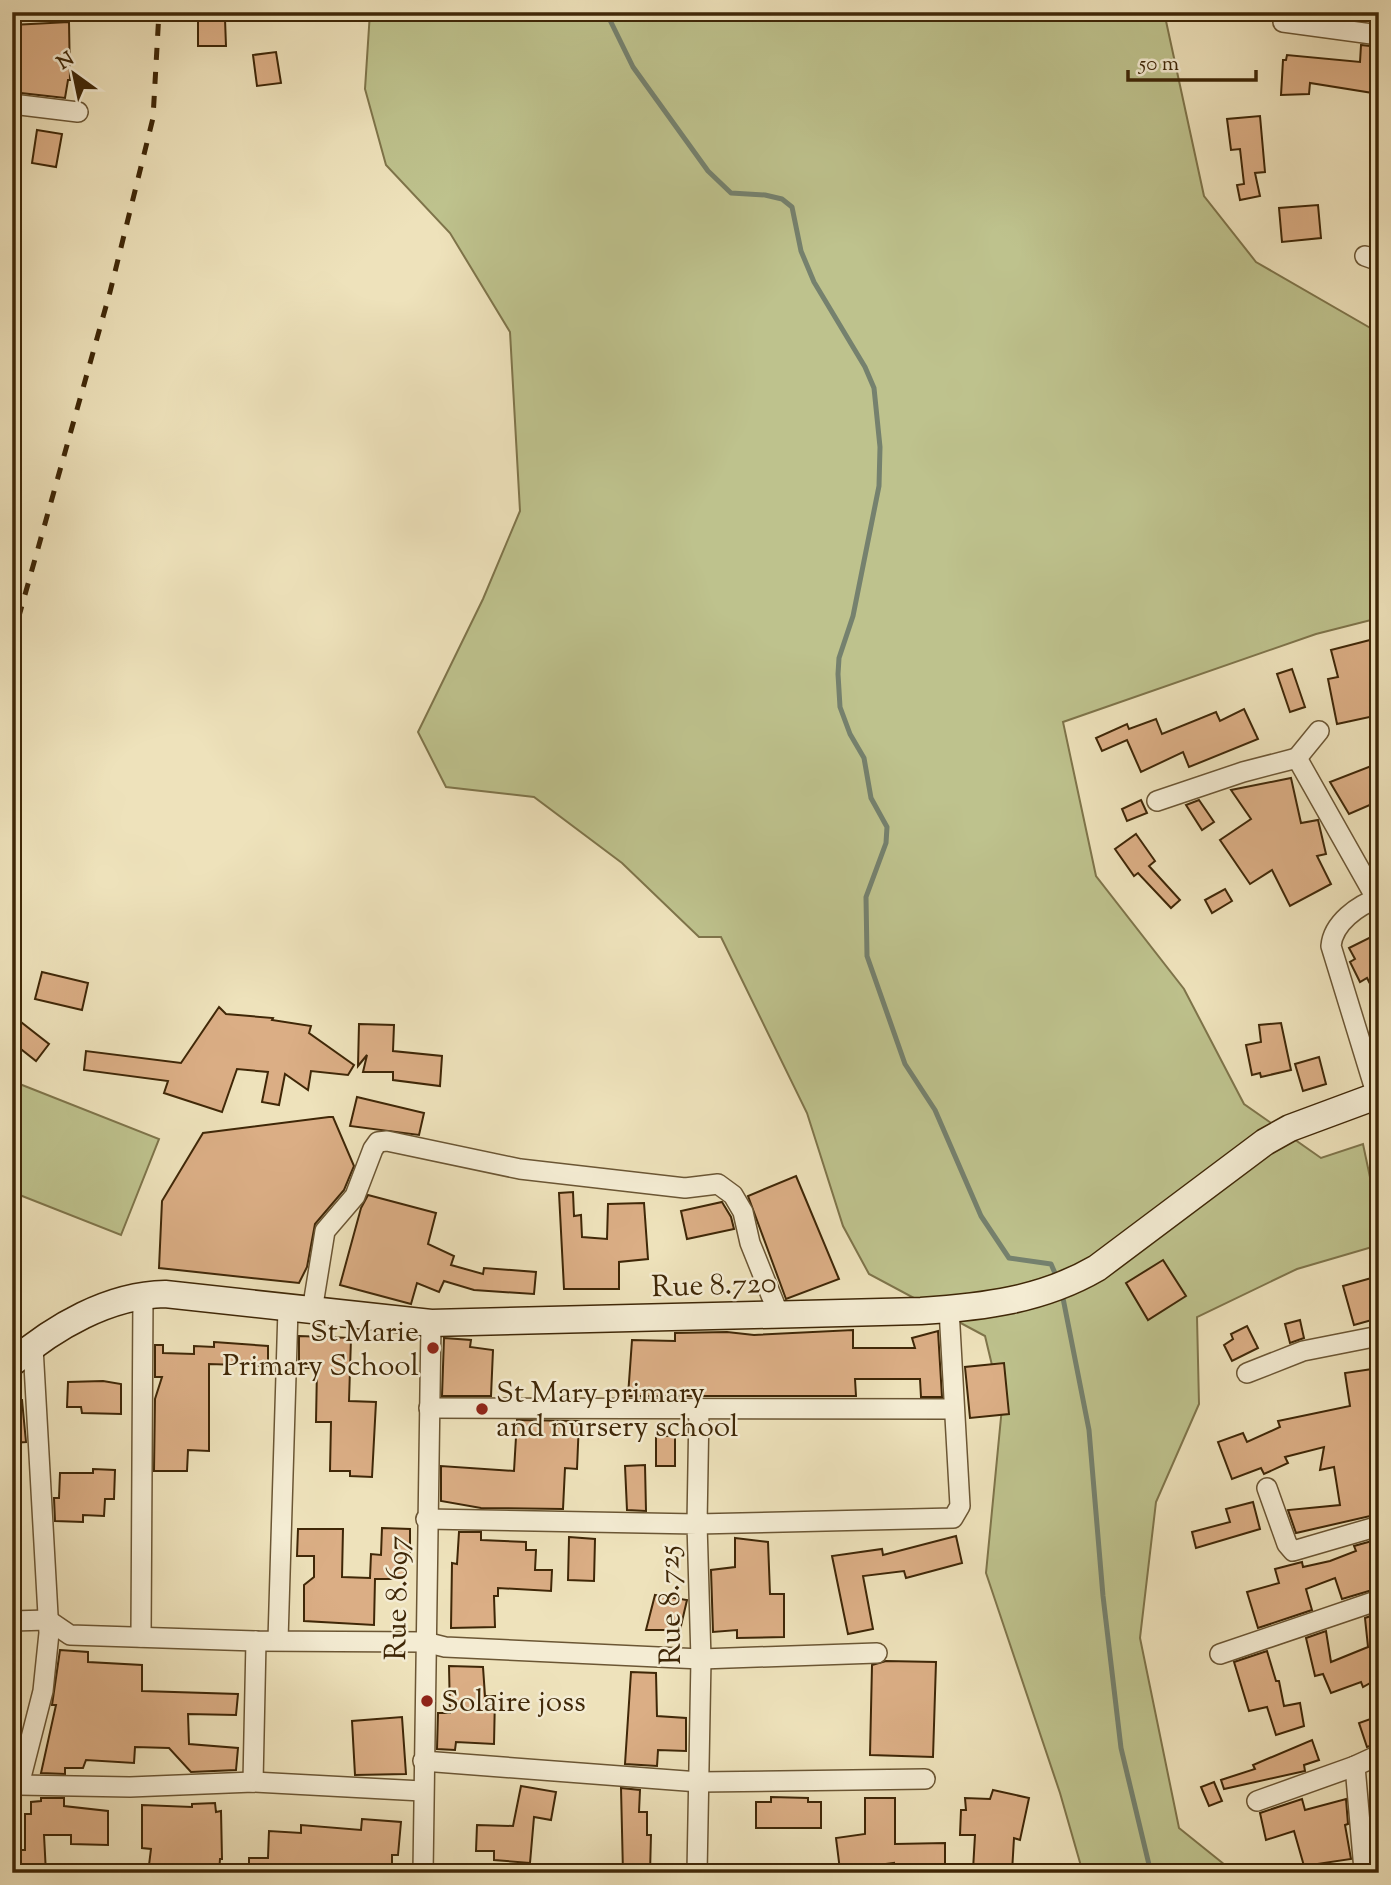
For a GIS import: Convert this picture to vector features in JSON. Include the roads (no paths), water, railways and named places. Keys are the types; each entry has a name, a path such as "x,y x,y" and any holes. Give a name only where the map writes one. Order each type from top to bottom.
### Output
{"main road":[{"name":"Rue 8.720","path":"12,1363 33,1347 92,1312 143,1295 165,1294 431,1323 779,1315 949,1309 1000,1303 1061,1287 1097,1268 1265,1142 1290,1128 1378,1096"}],"street":[{"path":"1283,22 1379,35"},
{"path":"12,104 78,112"},
{"path":"1157,801 1243,772 1297,758 1319,731"},
{"path":"1297,758 1377,898 1339,924 1332,933 1331,946 1378,1096"},
{"path":"278,1640 300,1310 325,1231 355,1196 378,1142 387,1141 520,1169 685,1188 718,1184 733,1195 743,1212 750,1243 779,1315"},
{"path":"141,1637 143,1295"},
{"path":"699,1408 697,1524 953,1518 960,1506 949,1309"},
{"name":"Rue 8.697","path":"423,1873 422,1791 431,1323"},
{"path":"1247,1373 1303,1351 1379,1336"},
{"path":"33,1347 48,1620 43,1692 16,1786 130,1787 253,1782 422,1791"},
{"path":"429,1408 954,1409"},
{"path":"1267,1488 1287,1544 1293,1551 1379,1525"},
{"name":"Rue 8.725","path":"426,1519 697,1524 701,1658 697,1873"},
{"path":"1220,1654 1379,1600"},
{"path":"12,1620 48,1620 70,1635 256,1641 425,1642 445,1647 701,1658 877,1653"},
{"path":"253,1782 256,1641"},
{"path":"1257,1801 1379,1755"},
{"path":"423,1761 699,1782 925,1779"},
{"path":"1355,1766 1364,1870"}],"waterway":[{"path":"606,12 633,67 708,171 731,193 765,195 782,199 792,207 801,251 814,282 865,367 874,388 880,447 879,486 853,616 839,658 838,674 840,707 850,734 864,758 871,798 887,827 886,843 866,897 867,956 905,1064 935,1110 981,1216 1009,1258 1051,1264 1058,1280"},
{"path":"1062,1293 1089,1430 1103,1596 1121,1748 1151,1873"}],"railway":[{"path":"12,641 110,292 153,118 159,12"}],"place":[{"name":"St Marie Primary School","path":"433,1348"},
{"name":"St Mary primary and nursery school","path":"482,1409"},
{"name":"Solaire joss","path":"427,1701"}]}
